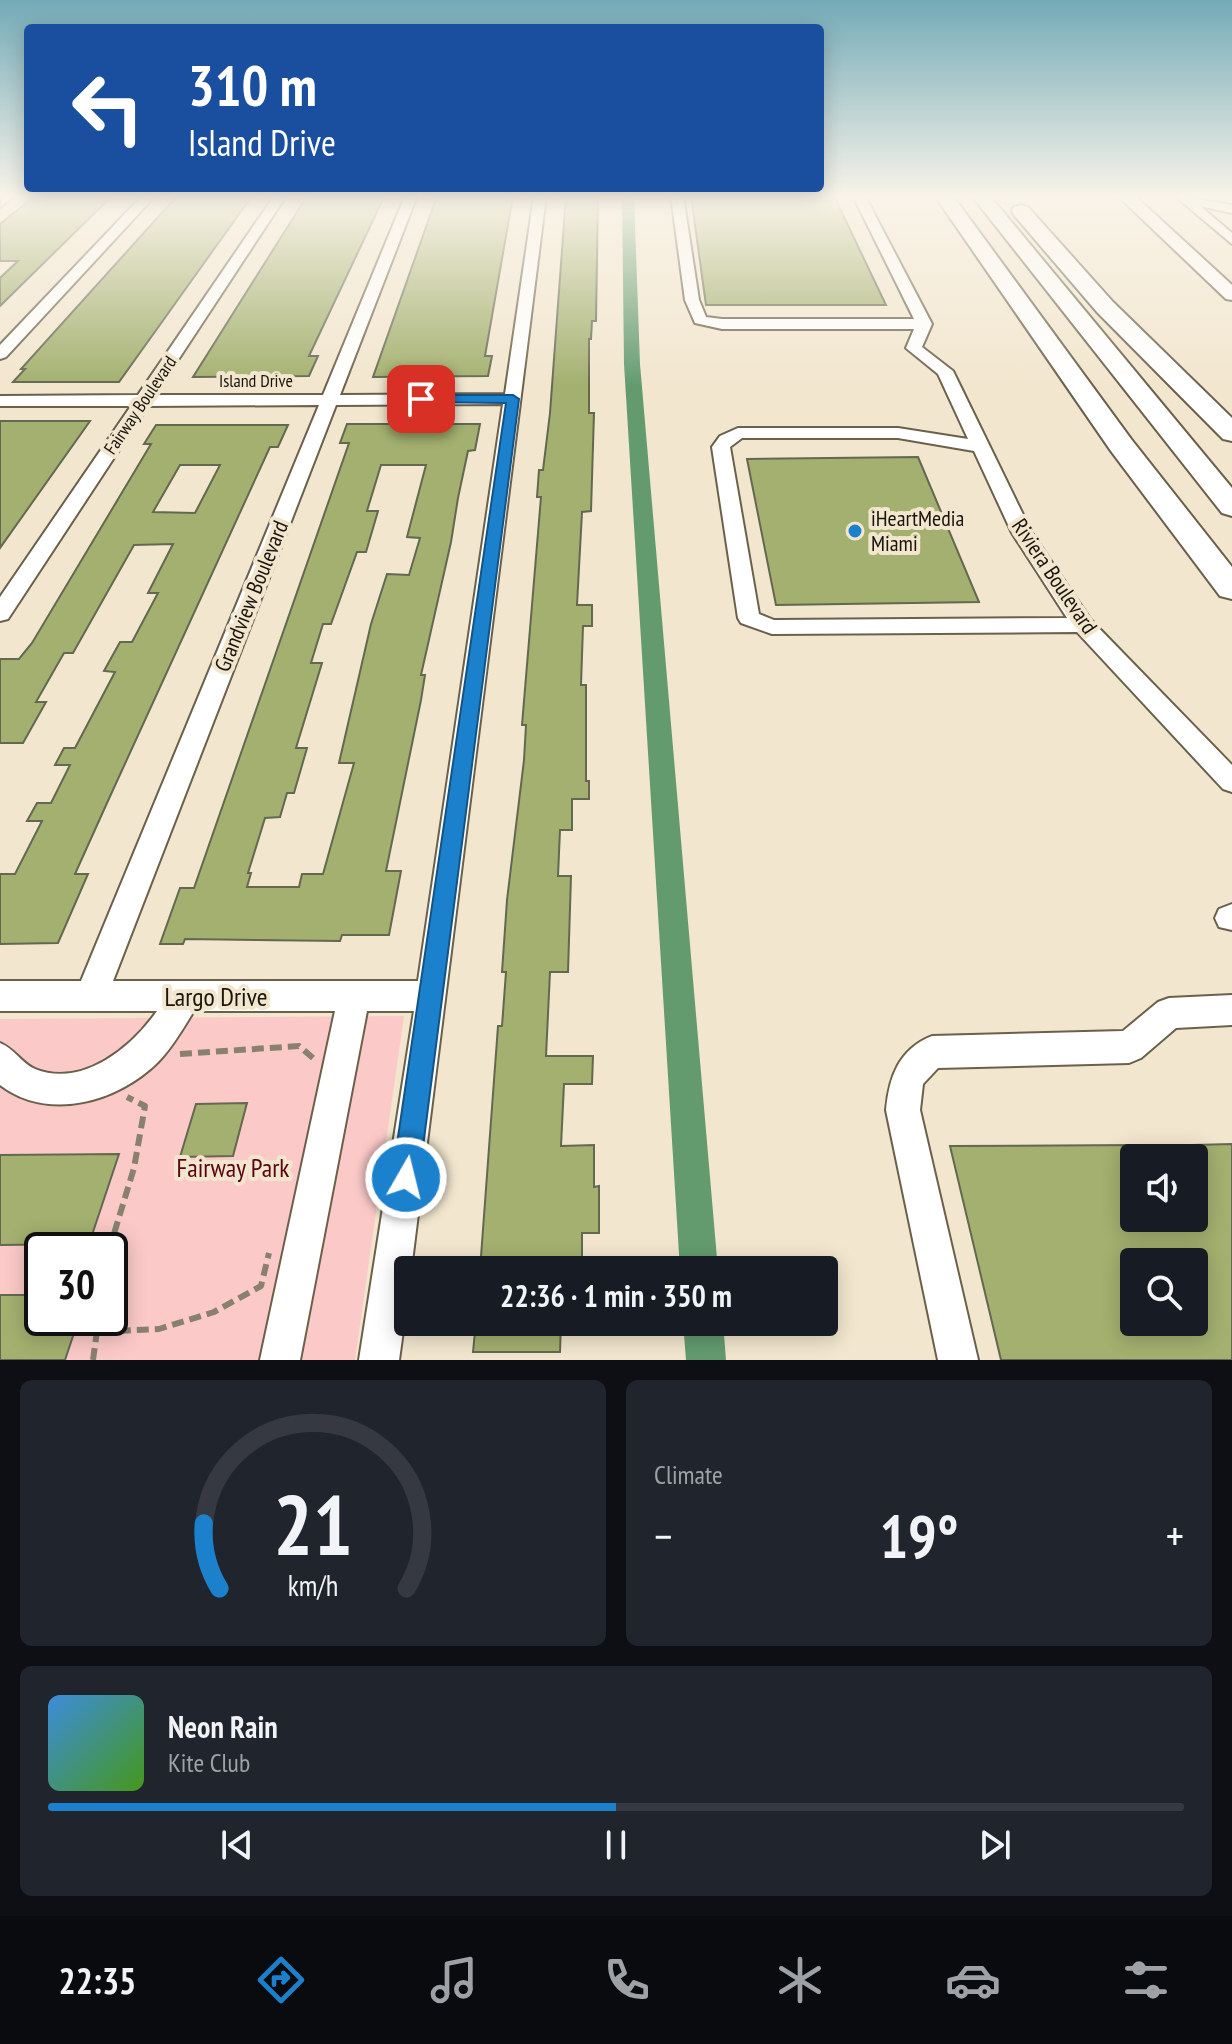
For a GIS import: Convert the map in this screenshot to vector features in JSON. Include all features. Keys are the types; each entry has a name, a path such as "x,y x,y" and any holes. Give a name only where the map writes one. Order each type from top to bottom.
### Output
{"highway":[{"path":"970,259 1121,445 1232,589"},
{"path":"989,259 1121,445"},
{"path":"1030,259 1232,507"},
{"path":"1063,259 1105,307 1232,431"},
{"path":"1082,259 1232,431"}],"main road":[{"path":"1194,259 1232,295"}],"street":[{"path":"0,339 76,259"},
{"path":"0,354 89,259"},
{"name":"Fairway Boulevard","path":"0,614 237,259"},
{"name":"Grandview Boulevard","path":"91,996 386,259"},
{"path":"379,1360 432,996 532,259"},
{"path":"686,259 692,300 700,320 722,324 924,324 891,259"},
{"name":"Riviera Boulevard","path":"924,324 914,348 945,371 1022,533 1083,625 1232,782"},
{"name":"Island Drive","path":"0,401 513,399"},
{"path":"981,447 898,433 738,433 726,440 721,447 749,618 772,627 1083,625"},
{"path":"0,1059 8,1073 49,1091 103,1082 145,1052 186,996"},
{"path":"280,1360 354,996"},
{"name":"Largo Drive","path":"0,997 432,996"},
{"path":"958,1360 903,1110 904,1083 914,1065 932,1052 1129,1047 1169,1013 1232,1010"}],"path":[{"path":"169,1062 181,1054 299,1046 313,1055 312,1068"},
{"path":"114,1232 134,1168 145,1106 119,1092 131,1085"},
{"path":"128,1330 159,1329 214,1312 261,1286 272,1242"},
{"path":"93,1360 96,1336"}],"green space":[{"name":"Fairway Park","path":"404,1016 355,1360 0,1360 0,1019"}],"building":[{"path":"47,259 0,306 0,278 18,261 0,261"},
{"path":"120,259 207,259 119,382 13,382 25,369 21,369"},
{"path":"267,259 355,259 309,356 318,356 309,376 193,377"},
{"path":"415,259 502,259 485,356 492,356 488,376 373,377"},
{"path":"561,259 597,259 596,321 592,321 589,339 589,413 594,413 591,511 582,512 577,605 592,605 592,626 583,626 581,685 586,685 586,781 589,781 589,799 572,799 572,830 560,830 558,876 571,876 568,972 550,972 546,1056 593,1056 592,1084 564,1084 561,1146 594,1145 594,1187 599,1186 599,1233 582,1233 582,1256 481,1256 498,1026 502,1026 506,972 502,972 507,900 524,760 526,725 522,725 541,497 537,497 539,470 543,470"},
{"path":"700,259 864,259 886,305 706,305"},
{"path":"0,421 90,421 0,548"},
{"path":"347,424 480,424 475,450 468,451 458,498 421,675 425,675 421,700 386,871 401,871 389,935 342,935 340,941 185,939 183,944 160,944 180,888 194,888 349,443 340,443","holes":["381,465 426,465 407,537 420,538 409,575 387,574 371,624 339,763 354,763 323,874 302,874 299,887 247,887 251,873 248,873 265,818 280,817 287,793 294,793 307,748 296,748 322,663 311,663 323,624 331,624 357,552 366,552 378,511 367,511"]},
{"path":"156,425 288,425 278,447 270,447 75,874 88,874 58,943 0,944 0,874 15,874 42,821 27,821 37,803 51,803 70,765 55,765 64,748 75,748 115,672 104,671 120,642 132,642 158,593 148,593 173,544 134,545 73,653 64,653 36,702 46,702 23,743 0,743 0,659 19,659 32,643 151,444 144,444","holes":["180,465 220,465 195,513 153,512"]},
{"name":"iHeartMedia Miami","path":"918,457 979,602 776,605 747,459"},
{"path":"247,1103 233,1156 180,1157 196,1104"},
{"path":"1232,1144 1232,1360 1001,1360 950,1146 1120,1145 1120,1232 1208,1232 1208,1145"},
{"path":"119,1154 93,1232 24,1232 24,1245 0,1245 0,1155"},
{"path":"0,1295 24,1295 24,1336 73,1336 65,1360 0,1360"},
{"path":"475,1336 561,1336 560,1352 473,1352"}],"waterway":[{"path":"630,259 632,364 698,1256"},
{"path":"704,1336 706,1360"}],"place":[{"name":"iHeartMedia Miami","path":"855,531"}],"route":[{"path":"406,1178 513,399 421,399"}]}
